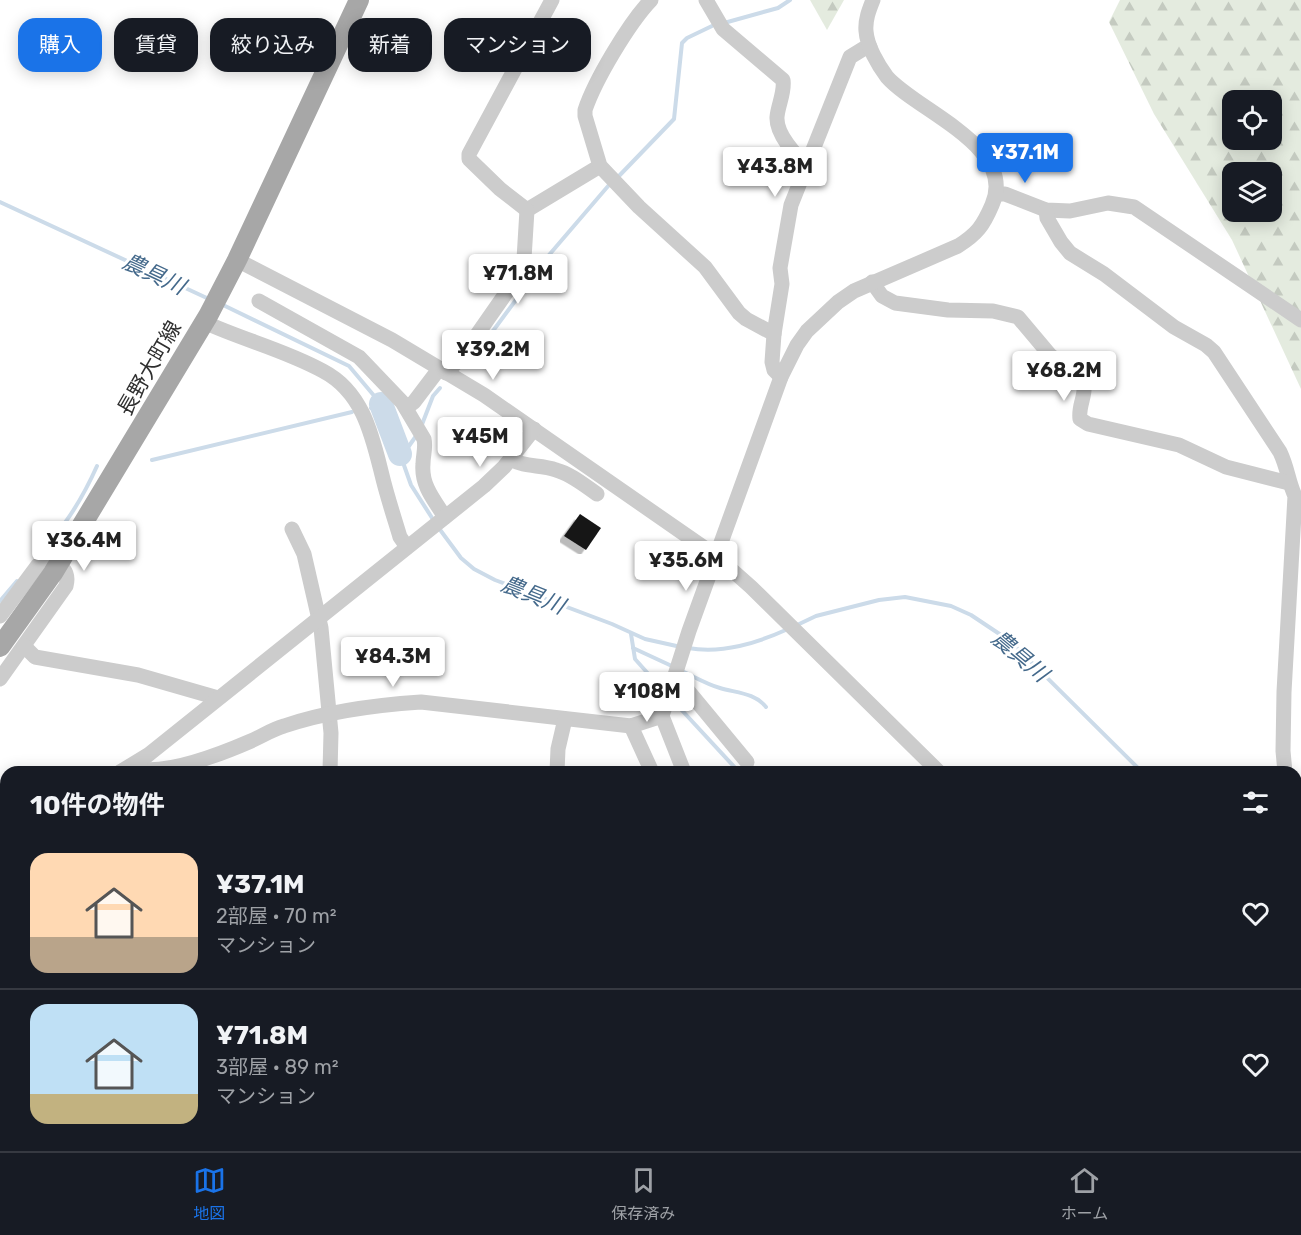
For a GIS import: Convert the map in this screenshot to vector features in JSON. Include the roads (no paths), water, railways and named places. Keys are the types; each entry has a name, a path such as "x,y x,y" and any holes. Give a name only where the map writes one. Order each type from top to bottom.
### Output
{"main road":[{"name":"長野大町線","path":"0,647 59,564 206,319 237,260 359,0"}],"street":[{"path":"527,210 513,201 472,163 469,154 552,0"},
{"path":"651,0 638,14 627,32 606,67 585,110 600,166 639,207 705,267 739,313 774,334"},
{"path":"706,0 723,29 783,80 784,87 777,117 779,129 807,165"},
{"path":"682,766 662,716 716,556 781,378 797,345 807,331 838,302 872,282 958,246 973,236 985,223 997,194 995,175 988,159 964,135 887,77 870,47 866,33 866,20 873,0"},
{"path":"781,378 774,370 772,362 774,334 781,296 780,268 791,205 850,57 870,47"},
{"path":"527,210 600,166"},
{"path":"997,194 1005,194 1046,210 1070,211 1108,202 1134,207 1301,320"},
{"path":"410,415 414,402 443,371 460,359 513,283 524,259 527,210"},
{"path":"1046,210 1047,218 1070,254 1104,274 1167,322 1214,352 1280,452 1288,468 1289,483 1295,496 1284,692 1284,766"},
{"path":"237,260 392,340 443,371 534,429 716,556 782,616 933,766"},
{"path":"872,282 882,296 895,303 948,310 993,311 1018,317 1050,355 1084,383 1085,389 1079,413 1080,419 1088,424 1168,442 1226,467 1289,483"},
{"path":"260,301 359,357 382,379 410,415 424,439 426,445 422,465 426,488 443,519"},
{"path":"206,319 324,371 345,387 364,414 372,431 400,537 410,544"},
{"path":"130,766 489,482 534,429"},
{"path":"510,459 520,465 542,466 565,473 597,494"},
{"path":"292,529 304,554 321,628 332,751 331,766"},
{"path":"0,616 38,565 49,559 59,564 66,572 68,579 66,586 0,679"},
{"path":"24,646 36,657 138,675 218,698"},
{"path":"675,675 747,762"},
{"path":"174,766 226,751 284,726 372,706 421,702 631,726 662,716"},
{"path":"557,766 558,749 565,719"},
{"path":"631,726 649,766"}],"waterway":[{"path":"724,23 778,8 790,0"},
{"path":"618,177 674,119 682,43 687,38 712,26"},
{"path":"465,365 473,358 549,255 609,185"},
{"name":"農具川","path":"0,202 209,299"},
{"name":"農具川","path":"221,304 349,366 381,404 371,408"},
{"path":"421,427 433,396 440,388"},
{"name":"農具川","path":"381,404 400,454"},
{"path":"152,460 352,412"},
{"name":"農具川","path":"416,436 400,454 411,485 434,521"},
{"path":"36,559 70,515 97,466"},
{"name":"農具川","path":"438,527 461,558 474,569 495,580 612,624 645,639 681,647"},
{"path":"0,601 17,581"},
{"name":"農具川","path":"795,626 816,616 879,600 905,597 951,606 971,615 1010,641 1136,766"},
{"name":"農具川","path":"688,648 714,650 740,646 788,629"},
{"path":"631,634 635,659 660,687"},
{"path":"633,648 674,667"},
{"path":"680,670 715,686 751,696 766,707"},
{"path":"677,705 733,766"}]}
